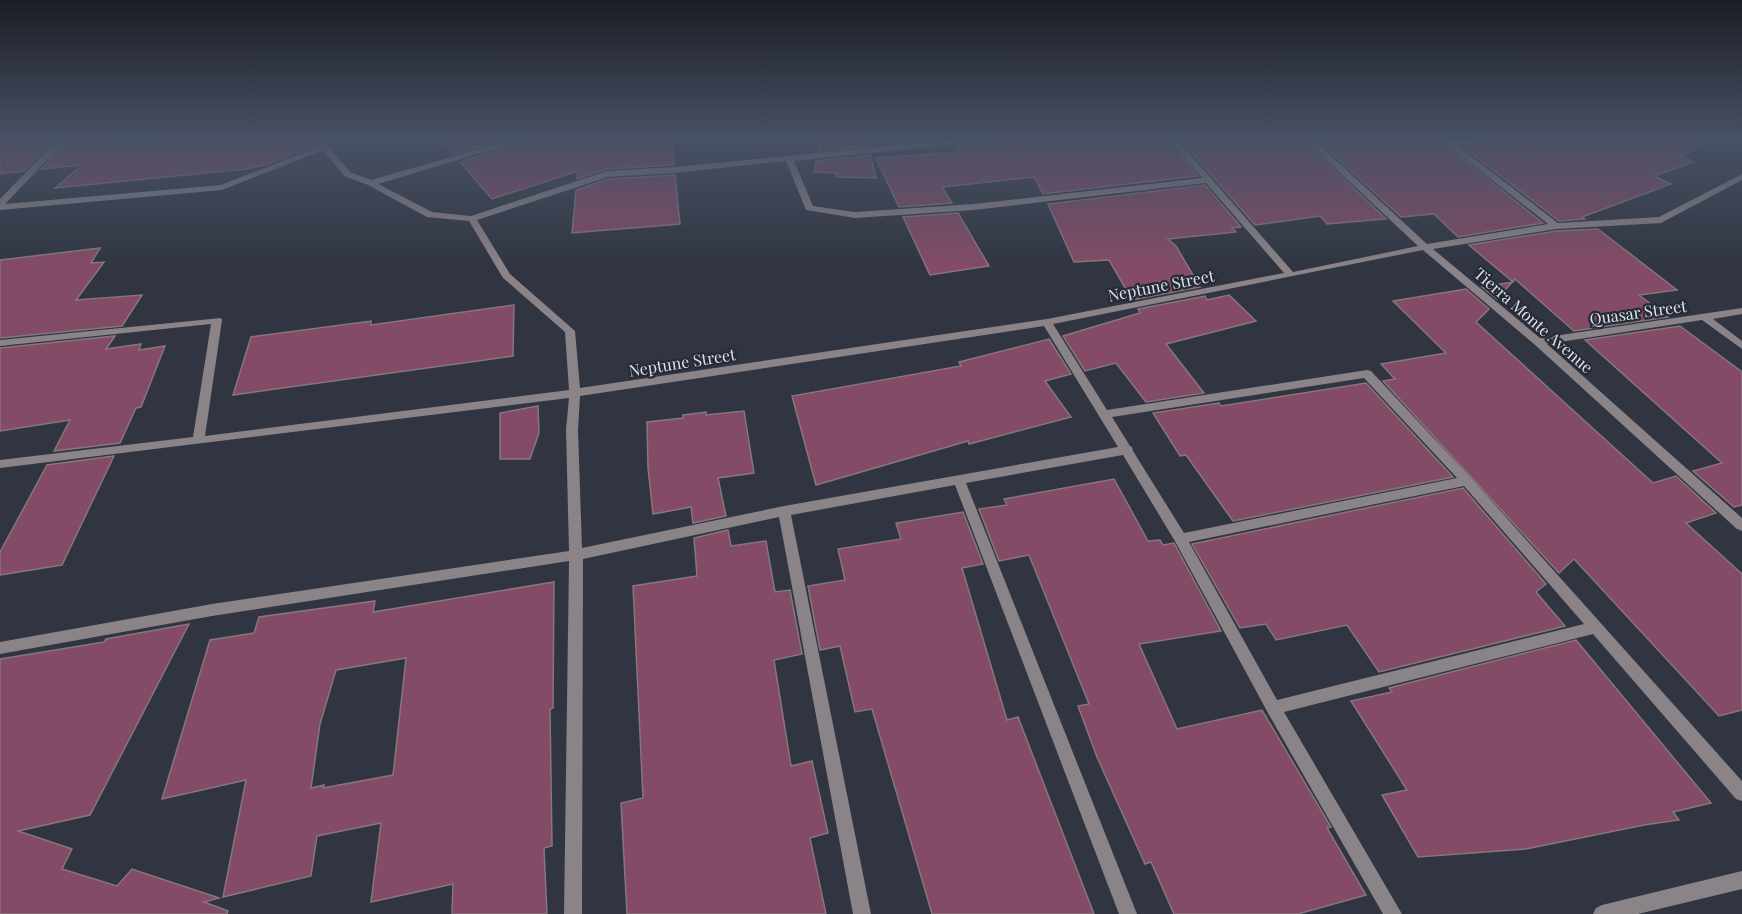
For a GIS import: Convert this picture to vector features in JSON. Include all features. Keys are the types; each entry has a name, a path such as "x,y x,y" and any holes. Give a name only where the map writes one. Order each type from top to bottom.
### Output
{"street":[{"path":"0,206 24,181"},
{"path":"0,206 222,187 236,181"},
{"path":"365,181 430,215 472,219 587,181"},
{"path":"371,183 379,181"},
{"path":"798,181 809,207 855,215 974,207 1202,181"},
{"path":"1209,181 1291,275"},
{"name":"Tierra Monte Avenue","path":"1353,181 1425,247 1538,342 1742,525"},
{"path":"1498,181 1556,226"},
{"name":"Neptune Street","path":"0,464 575,393 1047,322 1425,247 1556,226 1661,220 1735,181"},
{"path":"472,219 506,276 570,331 575,393 572,430 576,555 573,914"},
{"name":"Quasar Street","path":"1538,342 1742,310"},
{"path":"1704,317 1742,346"},
{"path":"0,343 217,320 198,441"},
{"path":"1047,322 1106,414 1181,539 1273,708 1393,914"},
{"path":"1106,414 1367,374 1467,481 1742,793"},
{"path":"0,648 212,610 576,555 784,511 1128,450"},
{"path":"959,481 1128,914"},
{"path":"1181,539 1467,481"},
{"path":"784,511 862,914"},
{"path":"1273,708 1595,627"},
{"path":"1602,914 1742,880"}],"building":[{"path":"64,181 129,181 55,188"},
{"path":"476,181 548,181 492,199"},
{"path":"603,181 676,181 680,224 572,233 576,190"},
{"path":"887,181 1000,181 942,187 952,203 899,207"},
{"path":"1036,181 1158,181 1043,194"},
{"path":"1216,181 1346,181 1386,219 1327,224 1320,216 1255,225"},
{"path":"1361,181 1490,181 1543,223 1458,237 1434,214 1401,217"},
{"path":"1507,181 1664,181 1671,184 1582,217 1585,219 1559,221"},
{"path":"1205,185 1241,227 1232,228 1236,232 1168,239 1176,246 1200,287 1132,300 1109,260 1074,262 1048,204"},
{"path":"958,213 989,266 930,275 903,217"},
{"path":"1598,229 1677,290 1639,295 1668,317 1574,331 1515,279 1513,282 1469,245 1556,231"},
{"path":"100,248 91,263 104,262 76,300 142,295 122,326 0,338 0,260"},
{"path":"1512,282 1497,299 1482,287"},
{"path":"1466,289 1489,309 1476,322 1653,483 1676,476 1716,513 1686,523 1742,574 1742,710 1719,716 1574,559 1559,573 1383,381 1395,379 1381,364 1446,353 1393,301"},
{"path":"1229,295 1256,321 1166,344 1204,393 1146,402 1116,363 1085,371 1063,336 1140,313 1138,309 1205,296 1207,300"},
{"path":"514,305 513,356 233,395 251,337 371,321 371,325"},
{"path":"1680,326 1742,372 1742,505 1734,507 1693,471 1722,463 1585,340"},
{"path":"115,336 106,349 141,344 139,350 165,346 141,407 136,408 120,443 54,451 70,420 0,431 0,348"},
{"path":"1049,339 1071,374 1045,381 1071,417 969,444 968,441 816,485 792,396 961,366 959,362"},
{"path":"1366,383 1453,477 1233,521 1186,455 1180,456 1153,413 1219,403 1221,406"},
{"path":"538,406 539,433 530,459 500,459 500,413"},
{"path":"744,411 754,473 718,478 726,516 693,523 691,507 653,514 648,468 647,422 683,418 683,415 706,412 706,415"},
{"path":"114,456 62,565 0,575 0,552 47,465"},
{"path":"1114,479 1148,541 1160,540 1163,545 1174,543 1221,631 1139,644 1177,729 1262,710 1331,827 1327,828 1366,895 1298,914 1174,914 1151,862 1145,864 1097,757 1078,706 1089,704 1029,555 999,561 979,509 1007,505 1004,499"},
{"path":"1463,488 1546,584 1536,592 1565,626 1379,672 1347,625 1276,640 1266,624 1240,628 1192,544"},
{"path":"963,512 983,564 962,568 1007,720 1018,717 1094,914 932,914 872,709 855,712 840,646 820,650 808,586 845,580 838,549 901,539 896,523"},
{"path":"728,530 731,546 766,541 775,592 790,590 802,654 774,660 791,766 812,761 828,833 810,838 826,914 627,914 621,803 643,798 633,586 697,576 694,538"},
{"path":"554,582 553,708 550,709 552,846 544,848 547,914 452,914 453,884 371,902 381,823 317,836 311,876 223,897 246,780 162,799 210,640 254,633 259,617 375,601 373,612","holes":["406,658 393,775 323,788 324,785 311,788 320,724 336,670"]},
{"path":"189,624 90,815 18,831 72,849 62,869 117,886 132,869 219,898 204,902 228,911 227,914 0,914 0,659 104,642 106,639"},
{"path":"1576,640 1711,803 1673,812 1679,820 1526,849 1418,857 1382,795 1407,790 1351,701 1392,692 1389,688"}]}
